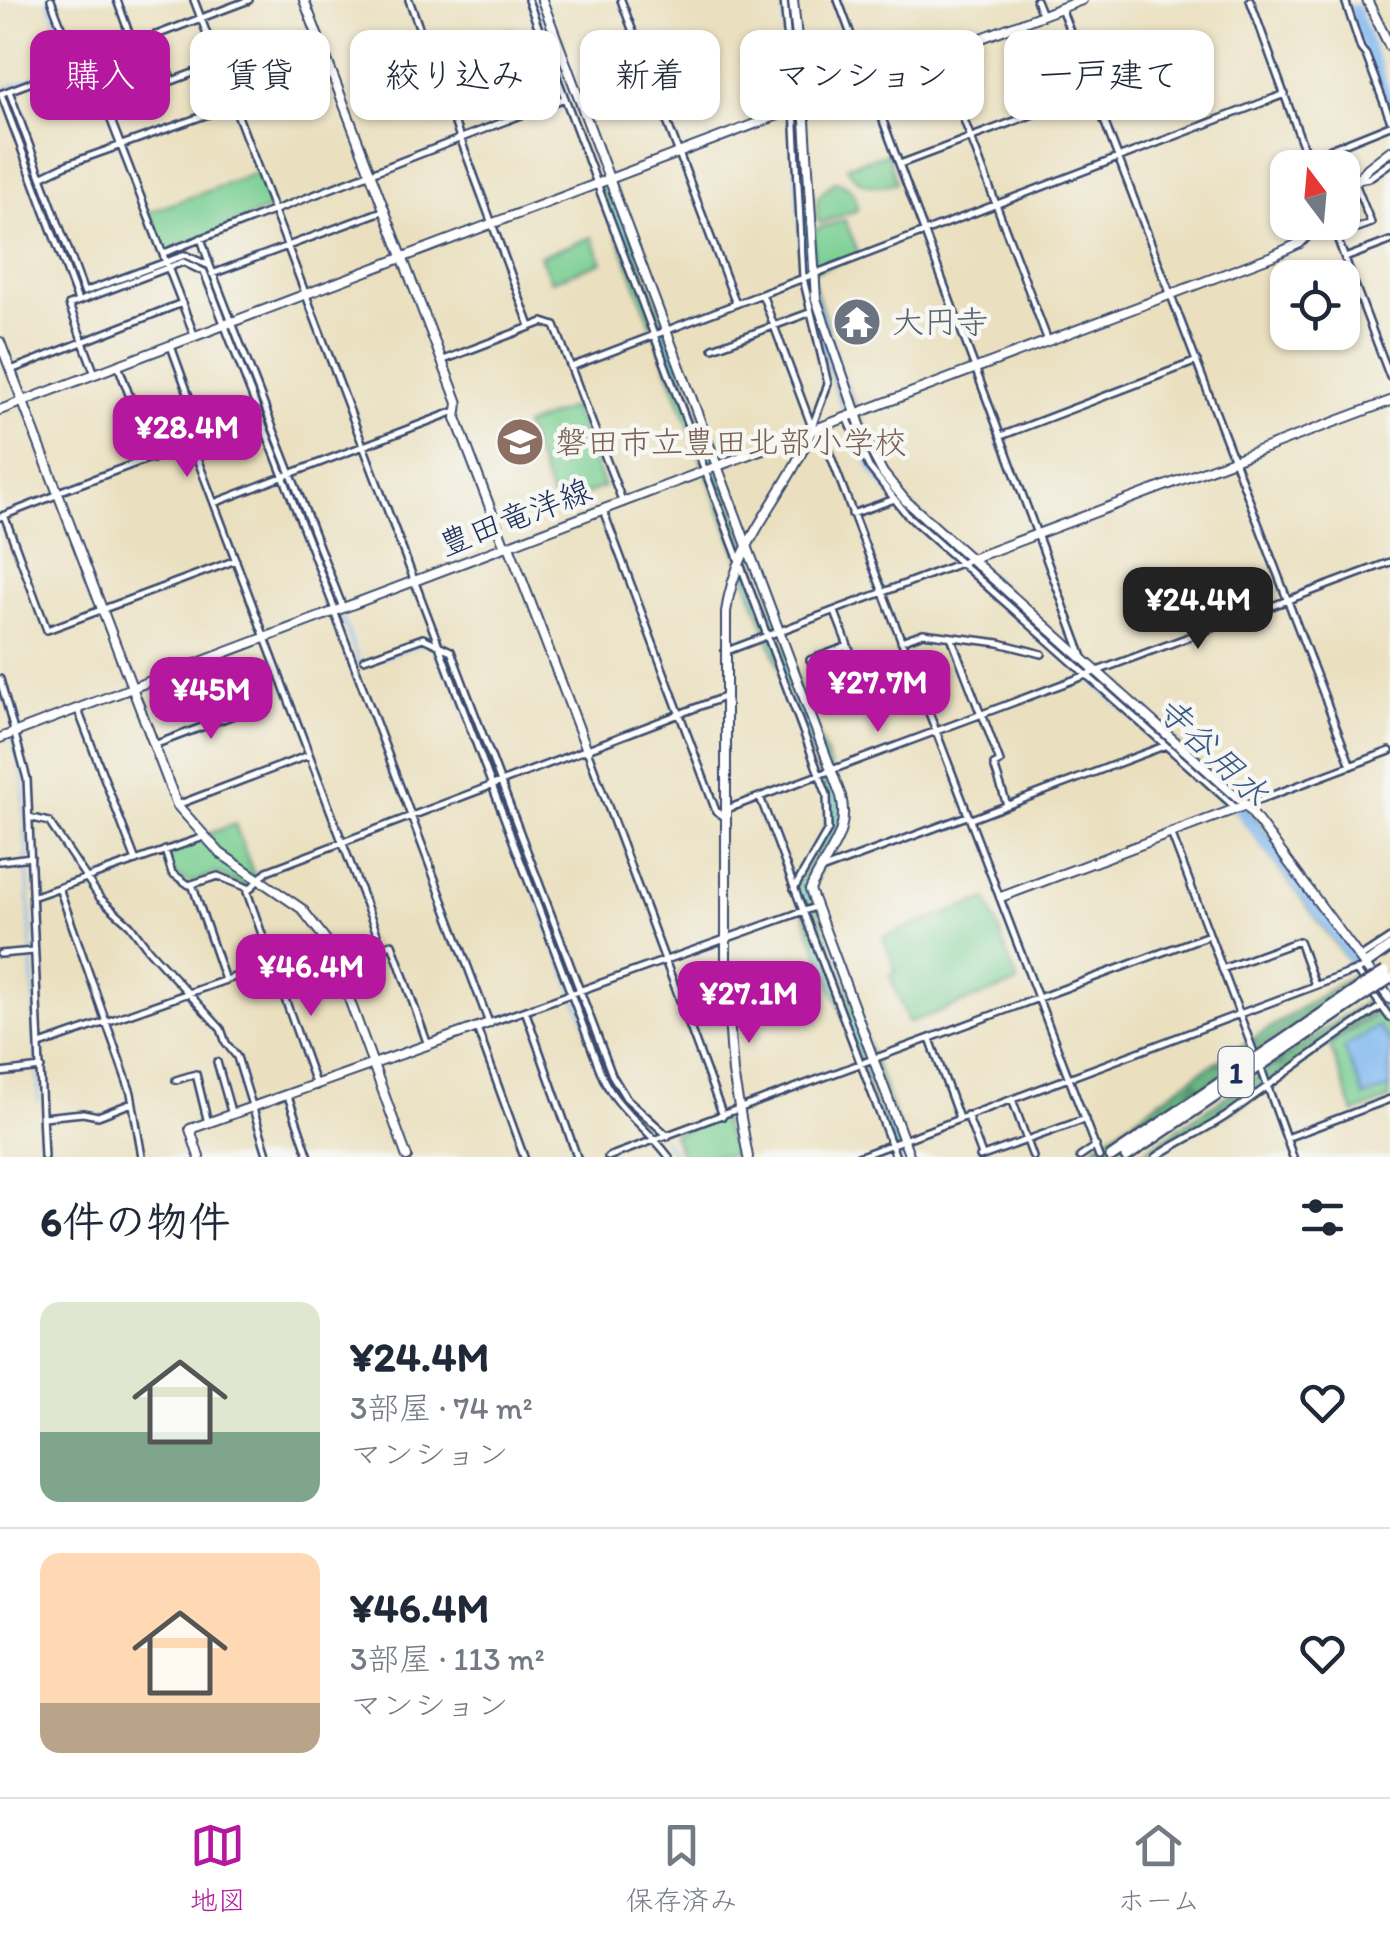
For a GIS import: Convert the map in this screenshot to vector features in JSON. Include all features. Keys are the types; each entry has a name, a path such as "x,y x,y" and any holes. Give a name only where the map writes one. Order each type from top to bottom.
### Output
{"highway":[{"path":"1362,966 1390,947"},
{"name":"1","path":"1110,1157 1388,974"},
{"name":"1","path":"1126,1157 1364,990"}],"street":[{"path":"51,0 63,30"},
{"path":"117,0 128,30"},
{"path":"194,0 206,30"},
{"path":"169,30 249,0"},
{"path":"304,0 441,361 458,410 456,418 587,750 723,1116"},
{"path":"409,0 530,326"},
{"path":"528,0 656,335 747,542 832,771 844,822 837,846 810,890 910,1157"},
{"path":"542,0 668,330 737,563 819,776 830,817 828,830 794,889"},
{"path":"622,0 736,304"},
{"path":"784,0 788,30"},
{"path":"793,0 795,30"},
{"path":"838,0 849,30"},
{"path":"1036,0 1042,15"},
{"path":"984,37 1082,0"},
{"path":"1250,0 1305,150"},
{"path":"1326,150 1390,122 1346,0"},
{"path":"1367,0 1390,47"},
{"path":"1062,8 1070,30"},
{"path":"170,76 172,81 190,74"},
{"path":"30,83 0,94 84,292 183,262 204,272 230,323"},
{"path":"9,91 78,300"},
{"path":"570,367 1285,94"},
{"path":"164,252 565,98"},
{"path":"111,120 195,337"},
{"path":"37,179 68,164 192,120"},
{"path":"240,120 608,1088 669,1157"},
{"path":"0,410 762,120"},
{"path":"748,1157 730,1039 726,938 728,602 737,563 814,429 828,384 810,313 800,120"},
{"path":"883,120 1091,673"},
{"path":"965,120 1048,342"},
{"path":"900,164 1021,120"},
{"path":"1103,120 1350,766"},
{"path":"1360,178 1390,150"},
{"path":"1360,181 1390,163"},
{"path":"1360,193 1371,223 1360,227"},
{"path":"95,374 69,305 185,254 211,270 286,248 384,210"},
{"path":"202,238 489,1023"},
{"name":"豊田竜洋線","path":"0,738 1048,342 1272,256 1303,240"},
{"path":"1337,240 1390,377"},
{"path":"1344,258 1390,240"},
{"path":"808,277 869,467 892,499 1086,662"},
{"path":"762,294 852,514 1099,1157"},
{"path":"11,370 182,303"},
{"path":"713,348 810,313"},
{"path":"441,361 543,322 555,326 623,503"},
{"path":"0,342 177,805 220,853 302,909 329,944 407,1157"},
{"path":"171,346 204,438 2,516 47,630 236,560"},
{"path":"1001,436 1197,361"},
{"path":"118,366 153,459"},
{"path":"726,651 1390,400"},
{"path":"214,503 458,410"},
{"path":"851,416 896,492 966,561 1240,807 1390,998"},
{"path":"192,445 382,947"},
{"path":"852,514 892,499"},
{"path":"603,510 716,811 727,814 760,797 1390,562"},
{"path":"826,690 860,677 834,612"},
{"path":"900,640 923,632 1042,654"},
{"path":"951,637 1000,762 994,764 1007,805"},
{"path":"364,659 423,638 452,651 618,1087 668,1136"},
{"path":"810,660 848,646"},
{"path":"859,674 907,657"},
{"path":"0,678 27,779 44,1157"},
{"path":"316,1086 248,892 267,871 727,696"},
{"path":"154,745 255,707"},
{"path":"78,709 136,861"},
{"path":"807,868 820,873 1170,744"},
{"path":"1000,897 1390,751"},
{"path":"177,805 309,756"},
{"path":"760,797 896,1157"},
{"path":"30,818 49,822 100,898 130,925 221,1029 226,1044 237,1056 268,1157"},
{"path":"1171,833 1253,1050"},
{"path":"32,897 204,837"},
{"path":"164,850 172,873 192,884 225,980"},
{"path":"0,861 30,857"},
{"path":"192,884 218,876 250,889"},
{"path":"59,888 133,1103 142,1157"},
{"path":"199,1157 190,1129 815,907"},
{"path":"608,1157 1209,934"},
{"path":"858,1157 1362,966 1390,938"},
{"path":"1222,969 1298,941 1315,985"},
{"path":"40,1045 329,944"},
{"path":"336,962 392,944 428,1045"},
{"path":"0,954 34,952"},
{"path":"1362,966 1390,1018"},
{"path":"1156,1157 1185,1136 1230,1113 1382,1006"},
{"path":"525,1010 577,1157"},
{"path":"477,1028 524,1157"},
{"path":"930,1039 960,1118"},
{"path":"217,1062 232,1115"},
{"path":"0,1073 41,1068"},
{"path":"1262,1072 1293,1157"},
{"path":"176,1080 196,1074 208,1123"},
{"path":"288,1096 310,1157"},
{"path":"1012,1099 1033,1157"},
{"path":"1286,1138 1390,1100"},
{"path":"43,1117 83,1113 98,1116 133,1103"},
{"path":"968,1116 981,1156 1085,1119"},
{"path":"1080,1157 1096,1146"}],"green space":[{"path":"784,0 793,0 795,30 786,30"},
{"path":"794,120 801,120 812,276 840,371 883,473 909,504 1246,805 1361,957 1351,965 1230,803 899,506 867,457 841,403 821,346 807,288"},
{"path":"888,153 896,183 867,185 856,179 847,166"},
{"path":"259,172 272,208 164,253 147,213"},
{"path":"610,178 839,790 844,822 810,890 910,1157 897,1157 794,889 824,833 827,795 598,183"},
{"path":"835,181 852,191 857,210 820,223 816,218 817,198"},
{"path":"845,220 859,255 814,272 813,230"},
{"path":"592,237 602,262 551,281 540,256"},
{"path":"573,407 604,487 555,506 524,426"},
{"path":"235,824 254,876 260,879 250,889 215,873 192,884 172,873 165,850"},
{"path":"987,899 1018,983 908,1023 890,975 896,972 883,937"},
{"path":"1358,972 1363,979 1100,1157 1080,1157 1200,1072"},
{"path":"1374,996 1382,1006 1230,1113 1150,1157 1136,1157"},
{"path":"1384,1009 1390,1019 1390,1099 1354,1113 1330,1046"},
{"path":"720,1117 735,1155 682,1157 673,1134"}],"water":[{"path":"1378,1026 1390,1043 1390,1088 1364,1097 1344,1048"}],"waterway":[{"path":"48,0 72,63 4,89 82,296 93,291"},
{"path":"536,0 603,176"},
{"name":"寺谷用水","path":"788,0 809,292 848,408"},
{"path":"1354,10 1390,106"},
{"path":"606,184 742,551"},
{"path":"185,258 207,268 224,308"},
{"name":"寺谷用水","path":"854,422 876,469 908,510 1236,804 1390,1012"},
{"path":"286,469 338,606"},
{"path":"745,559 834,798 836,828 802,891 901,1157"},
{"path":"341,614 360,665 424,643 438,650"},
{"path":"445,654 607,1080 620,1099 658,1135"},
{"path":"12,739 23,778 39,1100"},
{"path":"664,1140 676,1157"},
{"path":"41,1143 41,1157"}],"place":[{"name":"大円寺","path":"857,322"},
{"name":"磐田市立豊田北部小学校","path":"520,442"}]}
